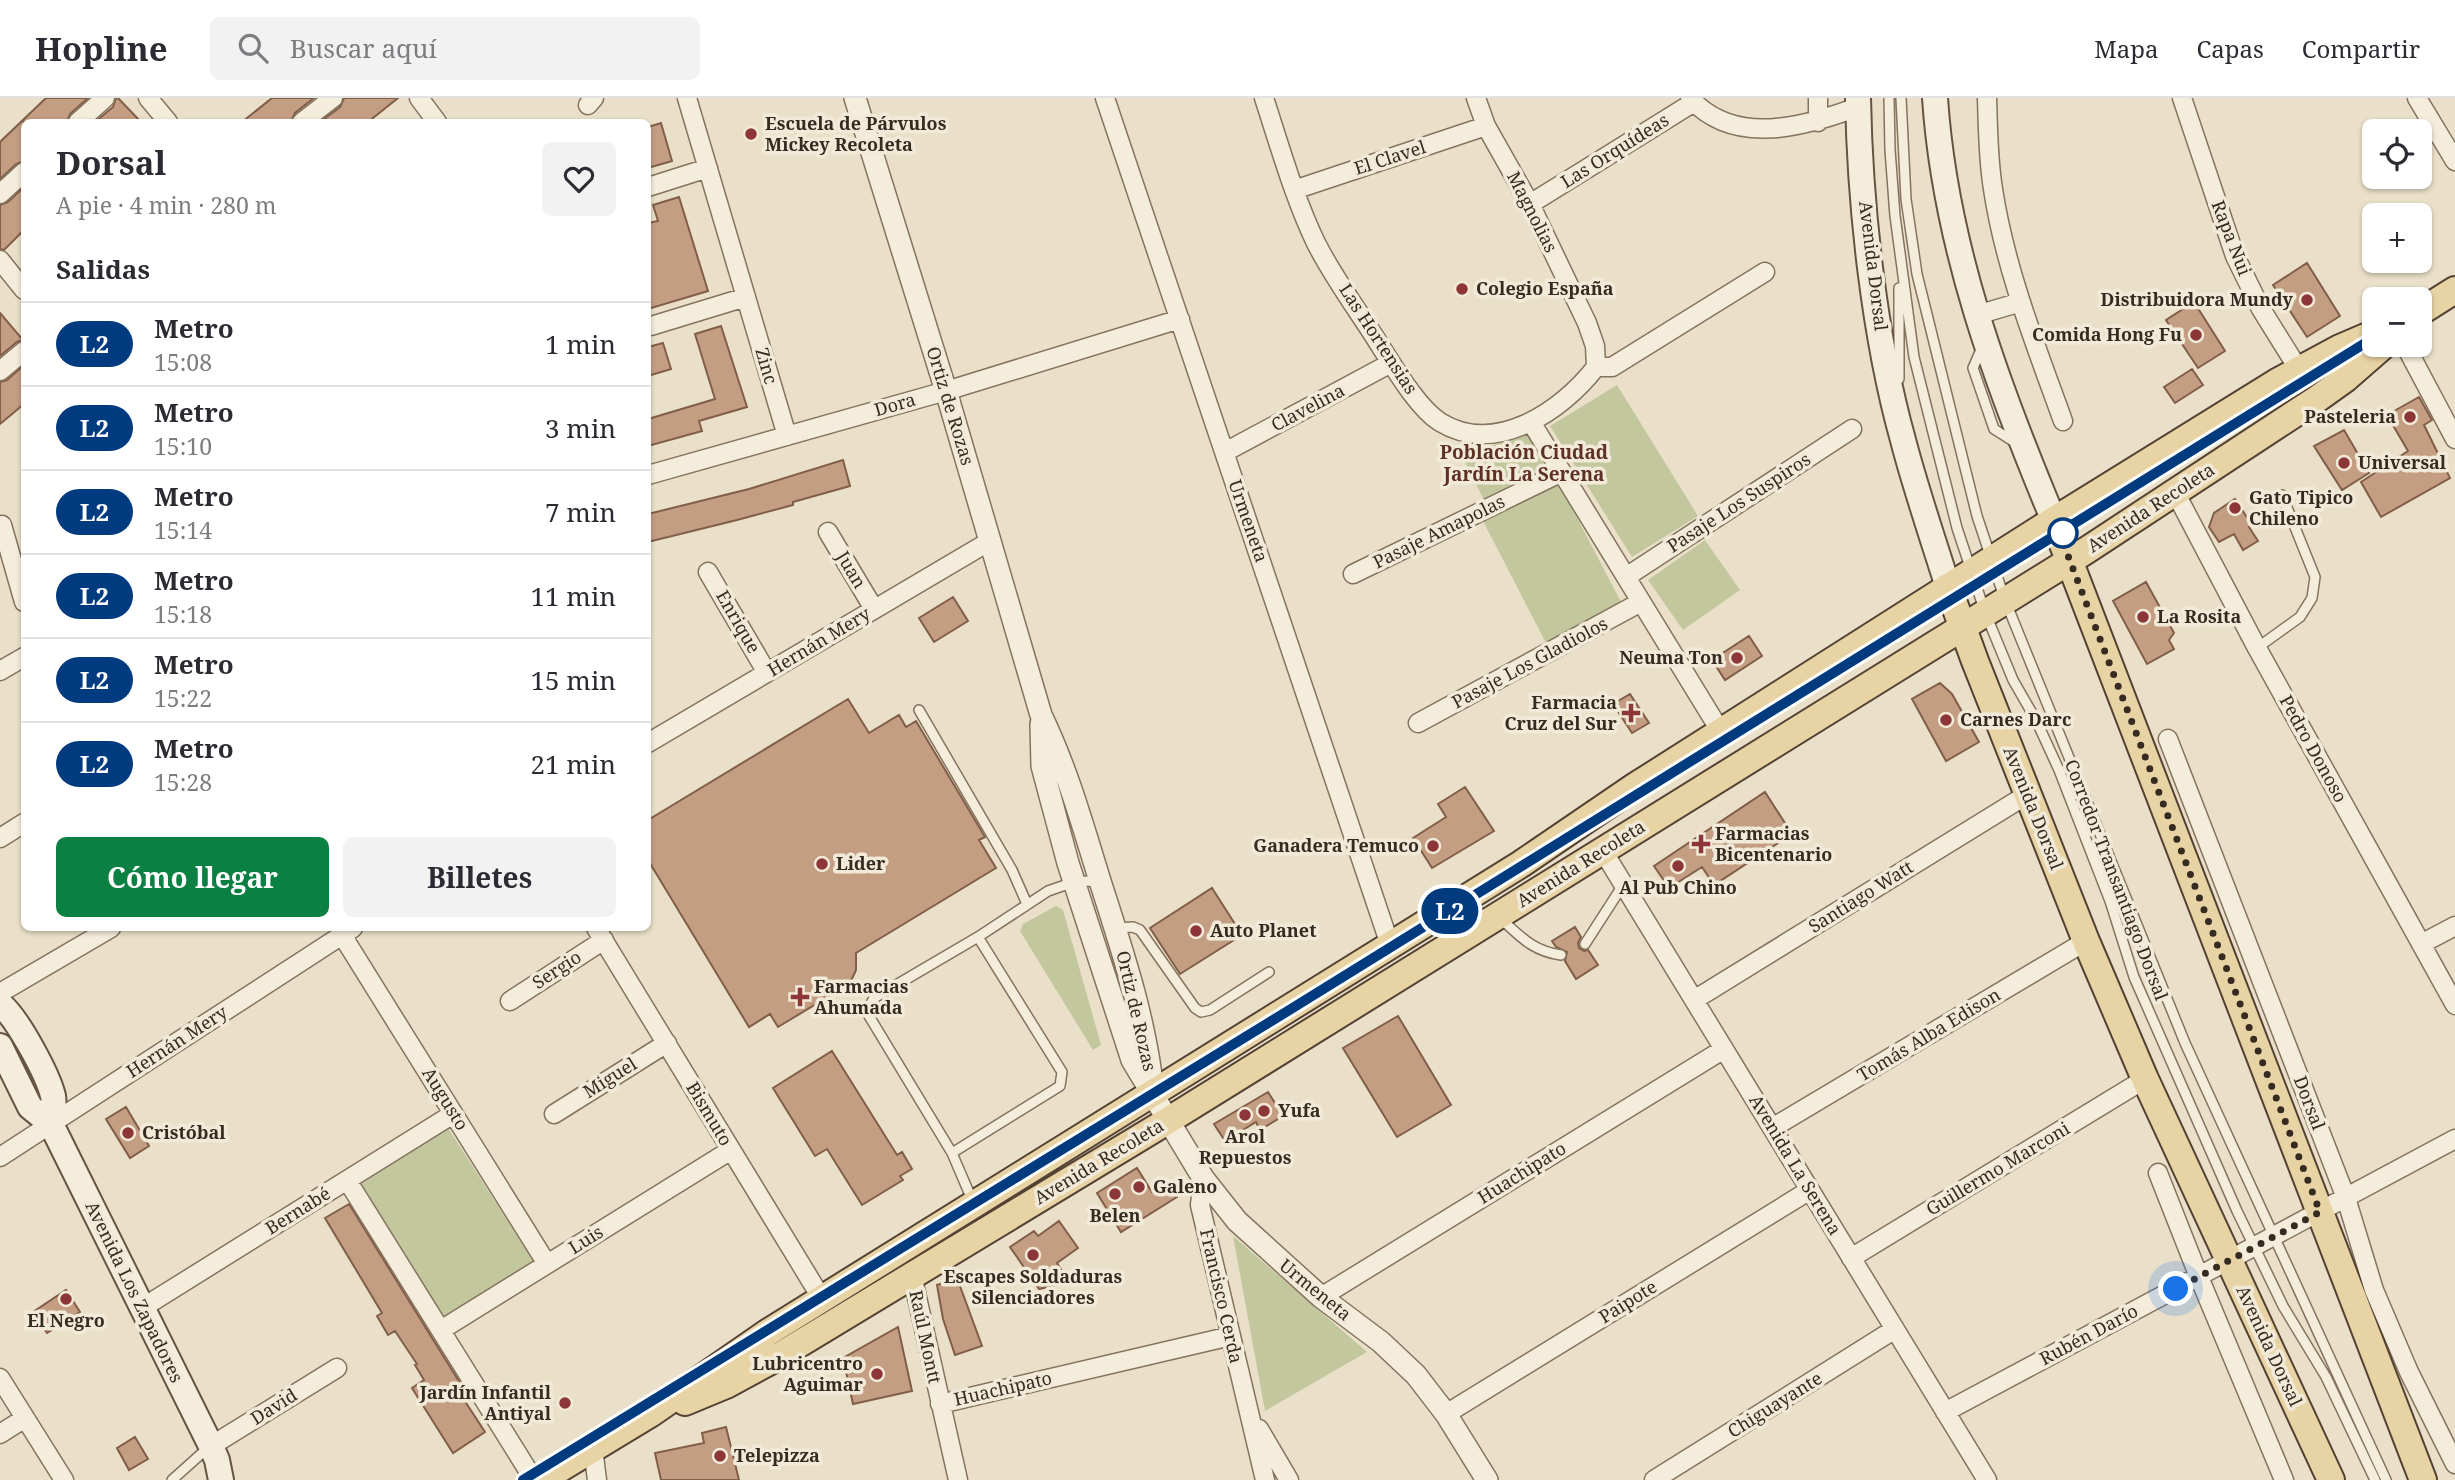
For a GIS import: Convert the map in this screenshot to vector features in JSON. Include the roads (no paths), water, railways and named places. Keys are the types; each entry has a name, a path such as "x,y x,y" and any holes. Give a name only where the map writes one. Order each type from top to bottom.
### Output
{"main road":[{"path":"1935,98 1940,150 1952,219 1985,341 2423,1480"},
{"name":"Avenida Dorsal","path":"1858,103 1865,206 1888,373 1899,426 1948,587 2085,941 2145,1079 2331,1480"},
{"path":"2432,304 2455,290"},
{"name":"Avenida Recoleta","path":"541,1480 650,1414 822,1299 1541,850 2054,520 2299,370 2362,339"},
{"name":"Avenida Recoleta","path":"650,1414 700,1396 752,1372 1168,1120 2070,560 2345,379 2370,357"},
{"path":"2175,492 2172,466 2186,439"},
{"path":"1378,990 1391,967 1390,945"},
{"name":"Avenida Los Zapadores","path":"0,1004 18,1024 47,1082 53,1097 51,1124"},
{"name":"Avenida Los Zapadores","path":"0,1046 30,1108 51,1124 216,1462 233,1480"}],"street":[{"path":"81,119 105,98"},
{"path":"148,98 166,119"},
{"path":"306,119 333,98"},
{"path":"419,98 435,119"},
{"name":"Zinc","path":"687,98 787,436"},
{"name":"Ortiz de Rozas","path":"855,98 946,391 1041,715 1061,757 1116,928 1149,1054 1153,1092"},
{"name":"Urmeneta","path":"1105,98 1390,945"},
{"name":"Las Hortensias","path":"1264,98 1294,190 1317,245 1391,363 1419,401 1438,421 1464,433 1504,433 1531,422 1582,385 1595,367"},
{"name":"Magnolias","path":"1476,98 1486,126 1530,204 1587,323 1595,346 1595,367"},
{"path":"1818,98 1818,122"},
{"path":"1987,98 1993,188 2002,237 2021,302 2063,421"},
{"name":"Rapa Nui","path":"2182,98 2235,256 2256,300 2299,370"},
{"path":"2417,98 2455,161"},
{"name":"Las Orquídeas","path":"1530,204 1692,100 1720,120 1749,128 1781,129 1818,122 1858,103"},
{"name":"El Clavel","path":"1294,190 1486,126"},
{"path":"651,186 708,168"},
{"path":"0,194 21,175"},
{"path":"0,260 21,286"},
{"path":"1595,367 1612,367 1765,272"},
{"path":"651,326 746,297"},
{"path":"1976,315 2021,302"},
{"name":"Dora","path":"651,474 946,391 1180,319"},
{"path":"0,371 21,354"},
{"path":"2411,357 2455,439"},
{"name":"Clavelina","path":"1225,452 1391,363"},
{"path":"1531,422 1721,732"},
{"name":"Pasaje Los Suspiros","path":"1626,577 1852,429"},
{"name":"Pasaje Amapolas","path":"1353,574 1562,472"},
{"name":"Pedro Donoso","path":"2175,492 2257,648 2455,1004"},
{"path":"2,525 21,592"},
{"name":"Juan","path":"828,532 874,609"},
{"name":"Hernán Mery","path":"651,735 767,673 990,541"},
{"name":"Enrique","path":"708,572 767,673"},
{"name":"Pasaje Los Gladiolos","path":"1418,723 1641,602"},
{"path":"0,671 21,659"},
{"name":"Ortiz de Rozas","path":"1041,715 1042,766 1074,882 1132,1060 1153,1092"},
{"name":"Dorsal","path":"2168,738 2346,1198 2374,1290 2396,1344 2455,1464"},
{"name":"Santiago Watt","path":"1694,1000 2028,794"},
{"path":"0,838 21,825"},
{"name":"Avenida La Serena","path":"1603,850 1895,1329 1982,1478"},
{"path":"2421,944 2455,926"},
{"path":"0,993 106,931"},
{"name":"Hernán Mery","path":"0,1157 348,931"},
{"name":"Augusto","path":"348,931 453,1114 547,1264"},
{"name":"Sergio","path":"510,1001 600,934"},
{"name":"Bismuto","path":"600,934 822,1299"},
{"name":"Tomás Alba Edison","path":"1772,1128 2085,941"},
{"name":"Miguel","path":"554,1114 667,1043"},
{"name":"Huachipato","path":"1321,1297 1724,1049"},
{"name":"Guillermo Marconi","path":"1851,1258 2145,1079"},
{"name":"Urmeneta","path":"1153,1092 1203,1178 1237,1221 1321,1297 1406,1364 1432,1392 1487,1480"},
{"name":"Bernabé","path":"142,1308 453,1114"},
{"name":"Rubén Darío","path":"1945,1412 2455,1139"},
{"name":"Luis","path":"441,1329 731,1150"},
{"name":"Avenida Dorsal","path":"2158,1173 2284,1480"},
{"name":"Francisco Cerda","path":"1203,1178 1200,1205 1265,1480"},
{"path":"347,1180 534,1480"},
{"name":"Paipote","path":"1446,1414 1810,1190"},
{"name":"Raúl Montt","path":"912,1275 958,1480"},
{"name":"Chiguayante","path":"1654,1480 1895,1329"},
{"name":"Huachipato","path":"940,1404 1231,1336"},
{"name":"David","path":"216,1462 337,1368"},
{"path":"0,1378 64,1480"},
{"name":"Francisco Cerda","path":"1249,1413 1289,1480"},
{"path":"0,1434 25,1418"},
{"path":"593,1448 597,1480"}],"lane":[{"name":"Corredor Transantiago Dorsal","path":"1889,98 1890,150 1899,255 1914,357 1957,528 1981,566 1995,606 2014,680 2059,770 2110,901 2144,1001 2254,1247 2283,1306 2326,1377 2375,1480"},
{"name":"Corredor Transantiago Dorsal","path":"1901,98 1906,199 1917,274 1955,433 1981,566 1995,606 2185,1043 2386,1480"},
{"path":"1899,255 1899,426"},
{"path":"2257,648 2300,617 2312,598 2315,577 2282,495"},
{"path":"919,710 1012,870 1027,904"},
{"path":"974,1204 952,1153 869,1016 869,1006 874,999 978,937 1048,891 1074,882 1089,881 1101,884"},
{"path":"1585,944 1623,885"},
{"path":"1497,916 1532,946 1545,953 1561,955"},
{"path":"1116,928 1133,927 1140,930 1195,1008 1201,1012 1210,1010 1269,972"},
{"path":"952,1153 1060,1086 1062,1081 1062,1072 978,937"},
{"path":"2395,1406 2404,1457"},
{"path":"172,1480 216,1462"}],"metro line":[{"name":"L2","path":"523,1480 1291,1009 2362,345"}],"place":[{"name":"Escuela de Párvulos Mickey Recoleta","path":"751,134"},
{"name":"Colegio España","path":"1462,289"},
{"name":"Distribuidora Mundy","path":"2307,300"},
{"name":"Comida Hong Fu","path":"2196,335"},
{"name":"Pasteleria","path":"2410,417"},
{"name":"Universal","path":"2344,463"},
{"name":"Gato Tipico Chileno","path":"2235,508"},
{"name":"La Rosita","path":"2143,617"},
{"name":"Neuma Ton","path":"1737,658"},
{"name":"Farmacia Cruz del Sur","path":"1631,713"},
{"name":"Carnes Darc","path":"1946,720"},
{"name":"Farmacias Bicentenario","path":"1701,844"},
{"name":"Ganadera Temuco","path":"1433,846"},
{"name":"Lider","path":"822,864"},
{"name":"Al Pub Chino","path":"1678,866"},
{"name":"Auto Planet","path":"1196,931"},
{"name":"Farmacias Ahumada","path":"800,997"},
{"name":"Yufa","path":"1264,1111"},
{"name":"Arol Repuestos","path":"1245,1115"},
{"name":"Cristóbal","path":"128,1133"},
{"name":"Galeno","path":"1139,1187"},
{"name":"Belen","path":"1115,1194"},
{"name":"Escapes Soldaduras Silenciadores","path":"1033,1255"},
{"name":"El Negro","path":"66,1299"},
{"name":"Lubricentro Aguimar","path":"877,1374"},
{"name":"Jardín Infantil Antiyal","path":"565,1403"},
{"name":"Telepizza","path":"720,1456"}],"district":[{"name":"Población Ciudad Jardín La Serena","path":"1524,463"}]}
